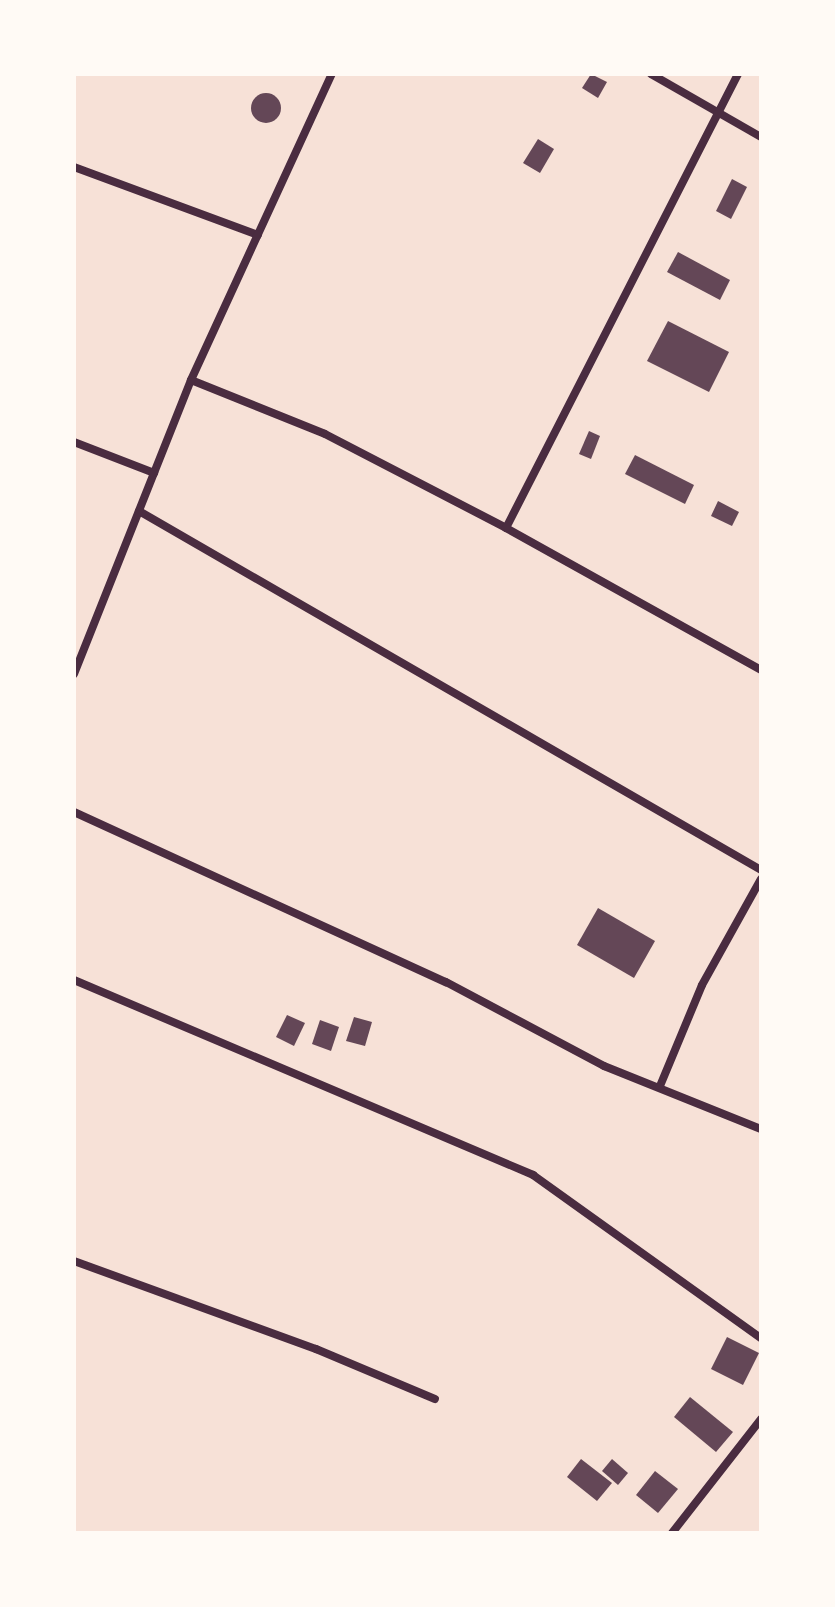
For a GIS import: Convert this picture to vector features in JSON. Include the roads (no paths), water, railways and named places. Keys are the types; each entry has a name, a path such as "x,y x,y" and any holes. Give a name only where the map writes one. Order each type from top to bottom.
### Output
{"street":[{"path":"74,674 191,380 332,74"},
{"path":"651,74 761,137"},
{"path":"506,528 738,74"},
{"path":"74,167 258,235"},
{"path":"191,380 325,434 506,528 761,670"},
{"path":"74,442 154,473"},
{"path":"139,511 761,870"},
{"path":"74,812 446,982 604,1066 761,1129"},
{"path":"660,1086 702,985 761,879"},
{"path":"74,980 533,1175 761,1338"},
{"path":"74,1261 316,1349 435,1399"},
{"path":"672,1533 761,1419"}]}
